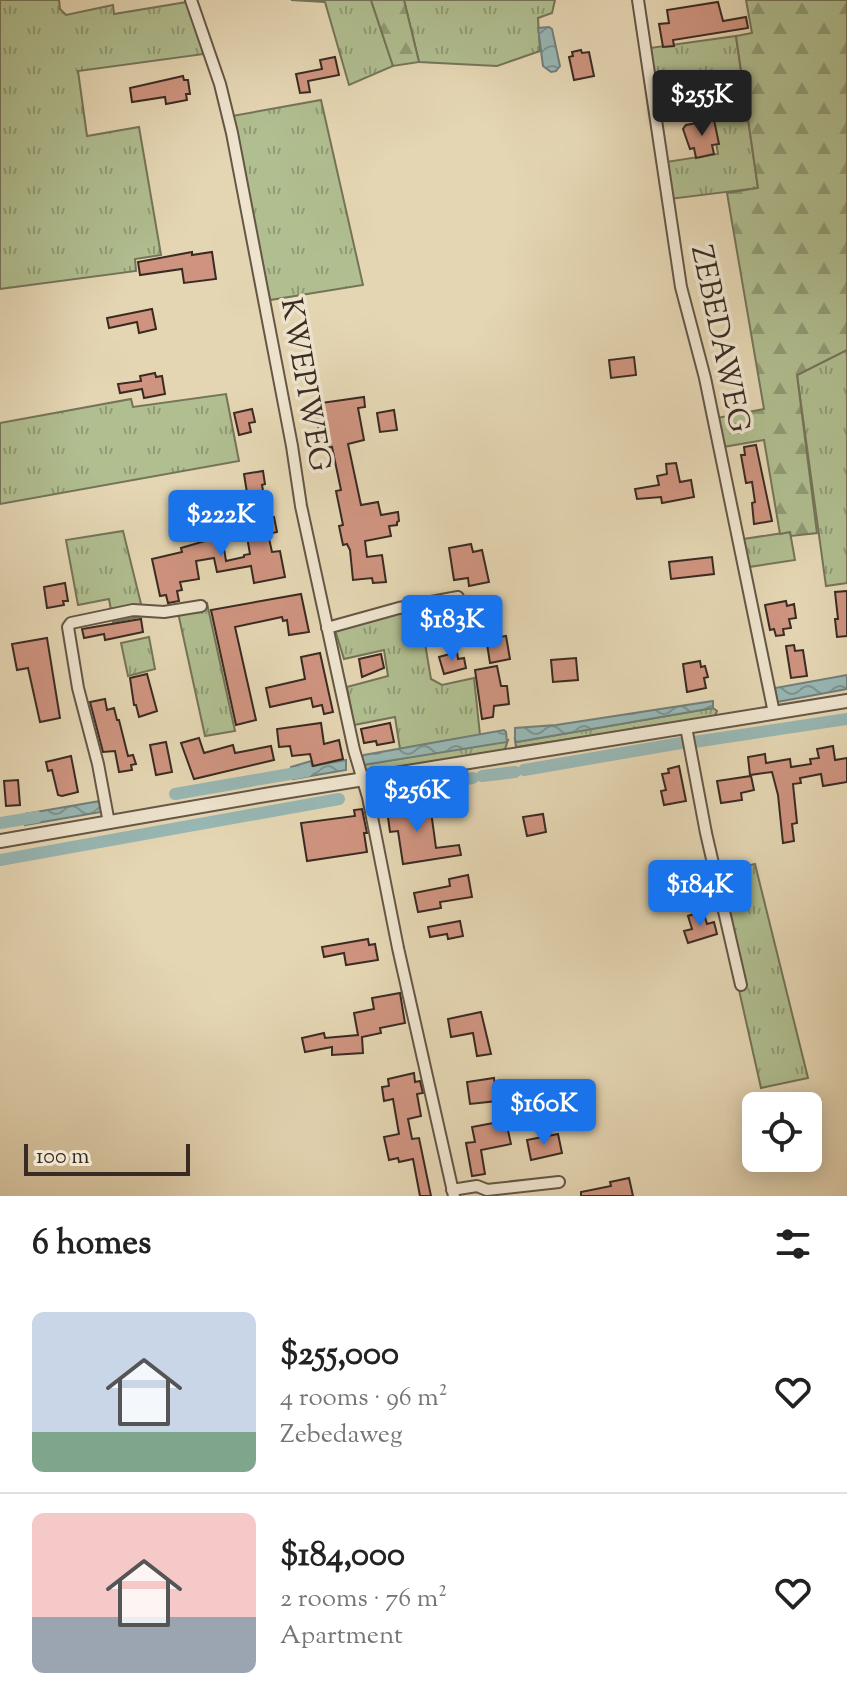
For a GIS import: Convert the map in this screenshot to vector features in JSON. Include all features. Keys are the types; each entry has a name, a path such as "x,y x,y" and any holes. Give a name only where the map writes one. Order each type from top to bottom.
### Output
{"street":[{"name":"KWEPIWEG","path":"191,0 220,84 232,133 301,506 453,1193"},
{"name":"ZEBEDAWEG","path":"638,0 678,271 705,378 774,713"},
{"path":"327,628 399,608 458,597"},
{"path":"109,823 98,764 78,688 68,627 71,623 133,610 164,612 201,606"},
{"path":"0,841 271,794 361,775 847,701"},
{"path":"686,727 706,833 741,985"},
{"path":"453,1193 477,1186 487,1190 559,1182"}],"green space":[{"path":"0,0 59,0 60,9 66,15 113,5 114,14 187,2 204,54 78,71 87,136 139,127 161,255 135,259 136,271 0,289"},
{"path":"291,0 371,0 393,66 349,85 325,2"},
{"path":"371,0 404,0 419,62 393,66"},
{"path":"404,0 555,0 552,13 538,18 540,51 497,66 419,62"},
{"path":"746,0 847,0 847,350 797,375 817,533 791,536 790,532 780,534 764,440 723,447 717,418 764,409 727,193 758,188 736,36 752,33"},
{"path":"736,36 758,188 670,199 666,162 718,154 711,113 660,121 650,48"},
{"path":"321,100 363,285 270,300 232,116"},
{"path":"847,350 847,583 826,586 797,375"},
{"path":"226,394 239,461 0,504 0,423 131,399 133,407"},
{"path":"123,531 144,616 113,622 109,599 78,605 66,540"},
{"path":"790,532 795,560 749,567 743,539"},
{"path":"207,603 235,731 205,736 177,608"},
{"path":"419,608 431,679 442,685 474,678 480,735 400,749 395,717 354,725 347,687 388,676 384,650 344,659 335,630"},
{"path":"149,637 155,669 128,676 121,643"},
{"path":"713,708 717,711 714,718 516,747 515,740"},
{"path":"508,740 504,752 373,772 364,769 363,765"},
{"path":"755,864 808,1078 761,1088 713,874"}],"water":[{"path":"549,27 560,66 551,72 543,66 538,28"},
{"path":"847,675 847,689 777,702 775,688"},
{"path":"713,701 713,708 515,740 515,728 556,725"},
{"path":"504,730 507,742 363,765 364,755"},
{"path":"346,760 346,770 293,779 291,767 311,761 312,766"},
{"path":"100,801 101,812 25,825 24,814"}],"building":[{"path":"718,2 723,21 746,17 748,28 673,40 674,46 663,47 659,24 669,23 667,10"},
{"path":"581,50 582,53 589,52 594,76 574,80 569,57 573,56 572,52"},
{"path":"335,57 339,75 308,81 310,92 300,93 296,74 322,69 320,60"},
{"path":"183,76 184,80 188,80 190,94 186,94 187,100 166,104 165,97 132,102 130,88"},
{"path":"714,120 719,144 712,145 714,154 696,158 683,129 686,125"},
{"path":"192,252 192,255 212,252 216,279 184,283 182,269 140,275 138,262"},
{"path":"152,309 156,329 139,333 137,322 109,328 107,318"},
{"path":"634,357 636,375 611,378 609,360"},
{"path":"155,373 156,377 162,376 165,394 144,398 142,389 120,393 118,384 141,381 140,376"},
{"path":"364,397 365,407 358,408 364,440 348,444 361,505 378,502 381,515 398,512 397,525 389,526 391,536 365,541 367,557 382,555 386,582 373,583 372,578 353,580 350,550 347,544 343,545 339,526 343,525 336,491 341,490 332,447 317,450 313,432 319,431 314,404"},
{"path":"252,409 255,422 249,423 251,432 239,435 234,413"},
{"path":"394,410 397,430 380,432 377,413"},
{"path":"756,445 772,521 754,524 752,482 746,483 741,455 745,455 744,447"},
{"path":"676,463 680,482 691,480 694,497 662,503 661,497 637,499 635,489 659,485 657,476 667,474 666,464"},
{"path":"263,471 263,491 247,493 244,474"},
{"path":"274,517 277,532 268,534 272,552 280,551 285,577 254,583 251,566 217,572 214,558 196,561 199,579 180,582 182,590 177,591 179,601 168,603 166,595 160,596 152,559 182,552 181,548 222,536 226,561 244,557 250,554 246,531 225,536 222,527"},
{"path":"471,544 473,552 482,550 489,582 469,586 468,578 454,580 449,548"},
{"path":"712,557 714,574 671,579 669,562"},
{"path":"65,583 68,601 63,601 64,605 47,608 44,587"},
{"path":"847,591 847,636 837,637 835,592"},
{"path":"301,594 309,632 289,635 287,620 283,621 282,617 235,627 256,720 236,725 211,610"},
{"path":"786,601 787,606 794,604 796,618 789,619 791,628 783,629 784,635 776,636 774,629 770,630 765,605"},
{"path":"141,619 143,632 105,640 104,634 84,638 82,629"},
{"path":"506,636 510,659 490,663 487,644 494,642 493,638"},
{"path":"47,638 60,718 40,722 28,668 17,670 12,644"},
{"path":"794,645 795,651 803,650 807,676 791,678 786,646"},
{"path":"457,652 458,659 464,658 466,668 444,674 439,657"},
{"path":"320,653 333,712 324,714 322,705 313,707 311,698 270,707 266,688 305,679 301,657"},
{"path":"381,654 384,668 362,677 359,659"},
{"path":"576,658 578,680 553,682 551,660"},
{"path":"700,661 708,677 704,678 706,688 687,692 683,664"},
{"path":"497,666 501,686 507,686 509,704 494,706 493,717 482,719 475,670"},
{"path":"147,674 157,711 139,717 130,678"},
{"path":"105,699 107,710 114,708 119,720 128,756 133,755 136,764 131,765 132,770 119,772 115,751 103,752 90,702"},
{"path":"321,723 324,744 339,740 343,759 313,766 310,754 292,756 290,746 279,747 277,729"},
{"path":"390,723 394,742 377,745 376,741 364,743 361,729"},
{"path":"199,738 204,753 233,745 235,753 271,746 274,760 194,779 181,743"},
{"path":"166,742 172,772 156,775 150,745"},
{"path":"833,746 835,760 847,758 847,782 823,786 821,774 800,778 801,783 793,784 797,823 792,824 794,841 783,843 778,795 772,772 750,775 748,757 765,754 766,763 790,759 791,767 811,764 810,759 819,758 817,749"},
{"path":"71,756 78,792 58,795 52,770 48,771 46,762"},
{"path":"679,766 686,801 664,805 661,791 666,790 662,774"},
{"path":"751,776 754,790 741,793 742,800 721,803 717,781"},
{"path":"18,780 20,805 6,806 4,781"},
{"path":"397,801 398,808 430,804 436,848 459,845 461,855 403,864 398,831 390,832 386,803"},
{"path":"362,809 367,852 307,861 301,823 355,816 354,810"},
{"path":"543,814 546,832 527,836 523,817"},
{"path":"468,875 472,897 440,902 441,908 418,912 414,893 450,886 449,879"},
{"path":"703,911 707,924 714,922 717,934 688,943 684,931 692,929 688,916"},
{"path":"460,921 463,936 448,939 447,934 430,937 428,927"},
{"path":"368,939 369,945 375,944 378,960 346,965 344,953 324,957 322,947"},
{"path":"400,993 405,1023 380,1028 381,1033 362,1037 363,1053 332,1055 332,1047 305,1052 302,1038 324,1033 325,1038 358,1035 354,1013 374,1009 372,998"},
{"path":"481,1012 491,1054 477,1056 473,1033 451,1037 448,1019"},
{"path":"414,1073 415,1082 420,1081 423,1093 417,1094 421,1116 408,1119 412,1139 419,1138 431,1196 420,1196 413,1159 399,1162 398,1158 389,1160 384,1137 399,1134 393,1099 384,1101 382,1087 389,1086 388,1079"},
{"path":"494,1078 497,1101 470,1104 467,1082"},
{"path":"499,1122 500,1127 507,1126 511,1144 481,1150 485,1174 472,1176 466,1143 475,1142 472,1127"},
{"path":"558,1134 562,1153 531,1160 527,1140"},
{"path":"629,1178 633,1196 581,1196 581,1192 611,1186 610,1182"}],"waterway":[{"path":"694,742 847,719"},
{"path":"524,770 681,743"},
{"path":"175,794 307,771"},
{"path":"482,776 515,772"},
{"path":"423,785 473,778"},
{"path":"0,860 339,799"},
{"path":"0,823 37,817"}]}
